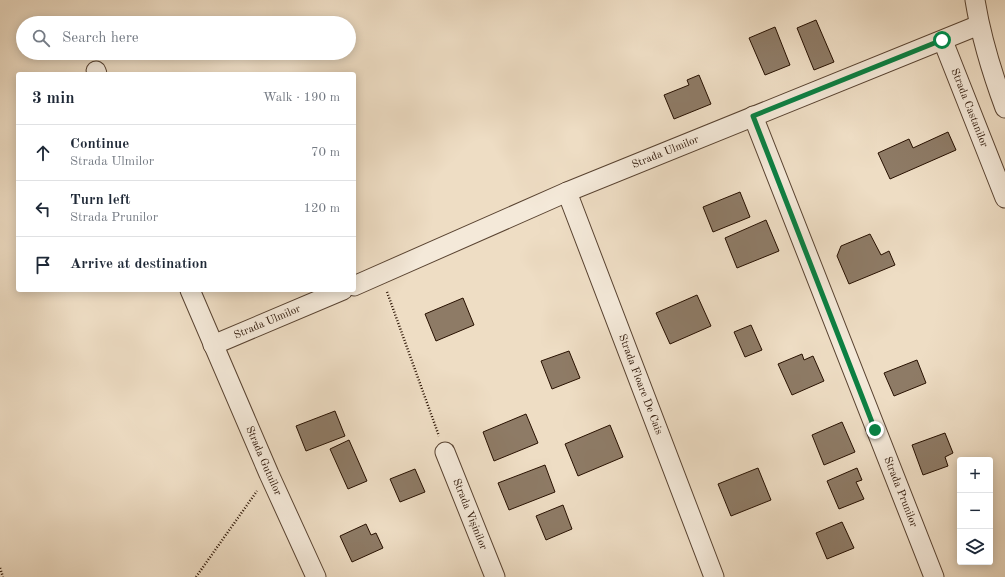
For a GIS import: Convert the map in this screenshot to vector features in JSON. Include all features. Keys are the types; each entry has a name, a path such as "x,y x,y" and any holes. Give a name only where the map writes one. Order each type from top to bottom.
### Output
{"street":[{"path":"975,0 979,25 994,77 1005,108"},
{"name":"Strada Ulmilor","path":"356,285 567,192 979,25"},
{"name":"Strada Castanilor","path":"942,40 1005,198"},
{"name":"Strada Prunilor","path":"753,116 934,577"},
{"name":"Strada Floare De Cais","path":"567,192 714,577"},
{"name":"Strada Gutuilor","path":"191,292 268,474 316,577"},
{"name":"Strada Ulmilor","path":"213,345 338,292"},
{"name":"Strada Vișinilor","path":"445,452 495,577"}],"path":[{"path":"381,275 445,452"},
{"path":"196,577 268,474"},
{"path":"0,568 3,577"}],"building":[{"path":"816,20 834,62 814,70 797,28"},
{"path":"775,27 790,65 765,75 749,38"},
{"path":"699,75 711,104 674,119 664,95 689,85 687,80"},
{"path":"948,132 956,150 890,179 878,153 909,139 913,148"},
{"path":"740,192 750,217 713,232 703,207"},
{"path":"766,220 779,251 737,268 725,238"},
{"path":"870,234 881,255 889,251 895,265 849,284 837,256 841,246"},
{"path":"697,295 711,326 670,344 656,313"},
{"path":"463,298 474,325 436,341 425,314"},
{"path":"751,325 762,350 745,357 734,332"},
{"path":"569,351 580,378 552,389 541,361"},
{"path":"802,354 804,360 813,356 824,381 792,395 778,364"},
{"path":"917,360 926,383 894,396 884,373"},
{"path":"335,411 345,436 306,451 296,426"},
{"path":"526,414 538,443 494,461 483,432"},
{"path":"842,422 855,452 824,465 812,435"},
{"path":"610,425 623,457 578,476 565,444"},
{"path":"945,433 953,453 945,457 948,466 923,475 912,445"},
{"path":"349,440 367,481 348,489 330,449"},
{"path":"545,465 555,492 509,510 498,483"},
{"path":"758,468 771,500 731,516 718,484"},
{"path":"857,468 862,480 856,482 864,499 839,509 827,481"},
{"path":"415,469 425,492 400,502 390,479"},
{"path":"563,505 572,529 546,540 536,516"},
{"path":"842,522 854,548 827,559 816,533"},
{"path":"366,524 371,535 376,533 383,548 352,562 340,536"}],"route":[{"path":"875,430 753,116 942,40"}]}
